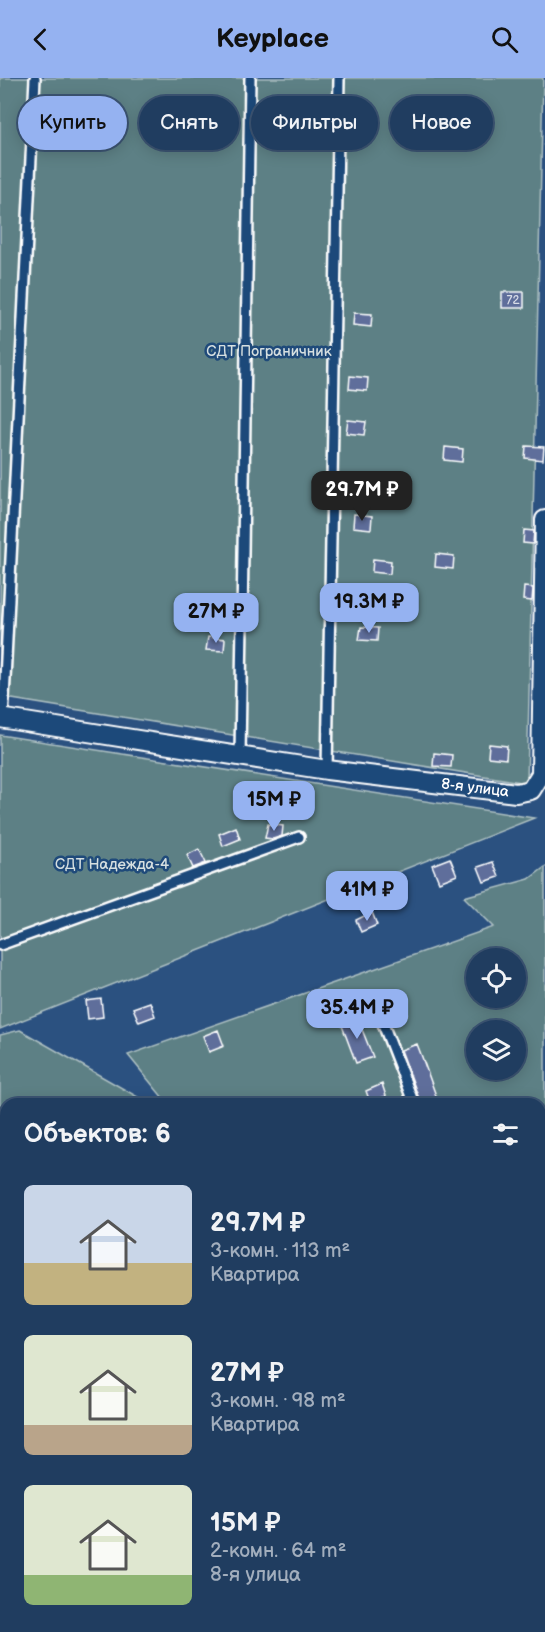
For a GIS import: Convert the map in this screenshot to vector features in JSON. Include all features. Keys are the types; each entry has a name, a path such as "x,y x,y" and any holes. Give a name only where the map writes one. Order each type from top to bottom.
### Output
{"street":[{"name":"8-я улица","path":"327,770 516,793 531,790 541,774 545,520"},
{"path":"2,718 327,770"}],"lane":[{"path":"2,718 35,78"},
{"path":"240,756 250,78"},
{"path":"327,770 339,78"},
{"path":"0,945 299,837"},
{"path":"376,1006 412,1098"}],"green space":[{"name":"СДТ Пограничник","path":"0,78 543,78 527,783 0,697"},
{"name":"СДТ Надежда-4","path":"0,735 534,818 0,1029"},
{"path":"545,867 545,1098 163,1098 128,1055 494,927 464,897 529,879"},
{"path":"20,1030 139,1098 0,1098 0,1035"}],"building":[{"path":"502,292 524,292 524,308 502,308"},
{"path":"354,313 372,314 371,327 353,325"},
{"path":"350,376 368,378 367,391 349,389"},
{"path":"348,420 366,422 364,435 346,433"},
{"path":"526,446 544,447 543,460 525,458"},
{"path":"445,447 463,449 462,462 444,460"},
{"path":"354,514 372,516 371,529 353,527"},
{"path":"524,530 534,531 533,544 523,543"},
{"path":"436,554 454,556 453,569 435,567"},
{"path":"373,559 391,561 390,574 372,572"},
{"path":"524,587 533,588 532,601 523,600"},
{"path":"361,627 378,628 377,641 359,640"},
{"path":"208,637 225,639 224,651 206,650"},
{"path":"489,744 507,746 506,759 488,757"},
{"path":"434,753 452,755 451,767 433,766"},
{"path":"268,824 283,826 282,836 273,839 265,838"},
{"path":"236,827 240,839 223,846 219,834"},
{"path":"199,849 206,863 193,868 187,855"},
{"path":"450,858 457,875 439,882 432,865"},
{"path":"493,862 499,877 484,882 478,867"},
{"path":"372,912 377,925 361,932 356,920"},
{"path":"101,999 103,1017 88,1019 86,1001"},
{"path":"150,1002 155,1016 139,1022 133,1008"},
{"path":"403,1003 407,1015 391,1021 387,1009"},
{"path":"357,1017 373,1057 356,1063 341,1023"},
{"path":"218,1030 224,1046 209,1052 203,1036"},
{"path":"417,1044 437,1098 419,1098 401,1050"},
{"path":"382,1084 386,1096 369,1098 366,1091"}]}
